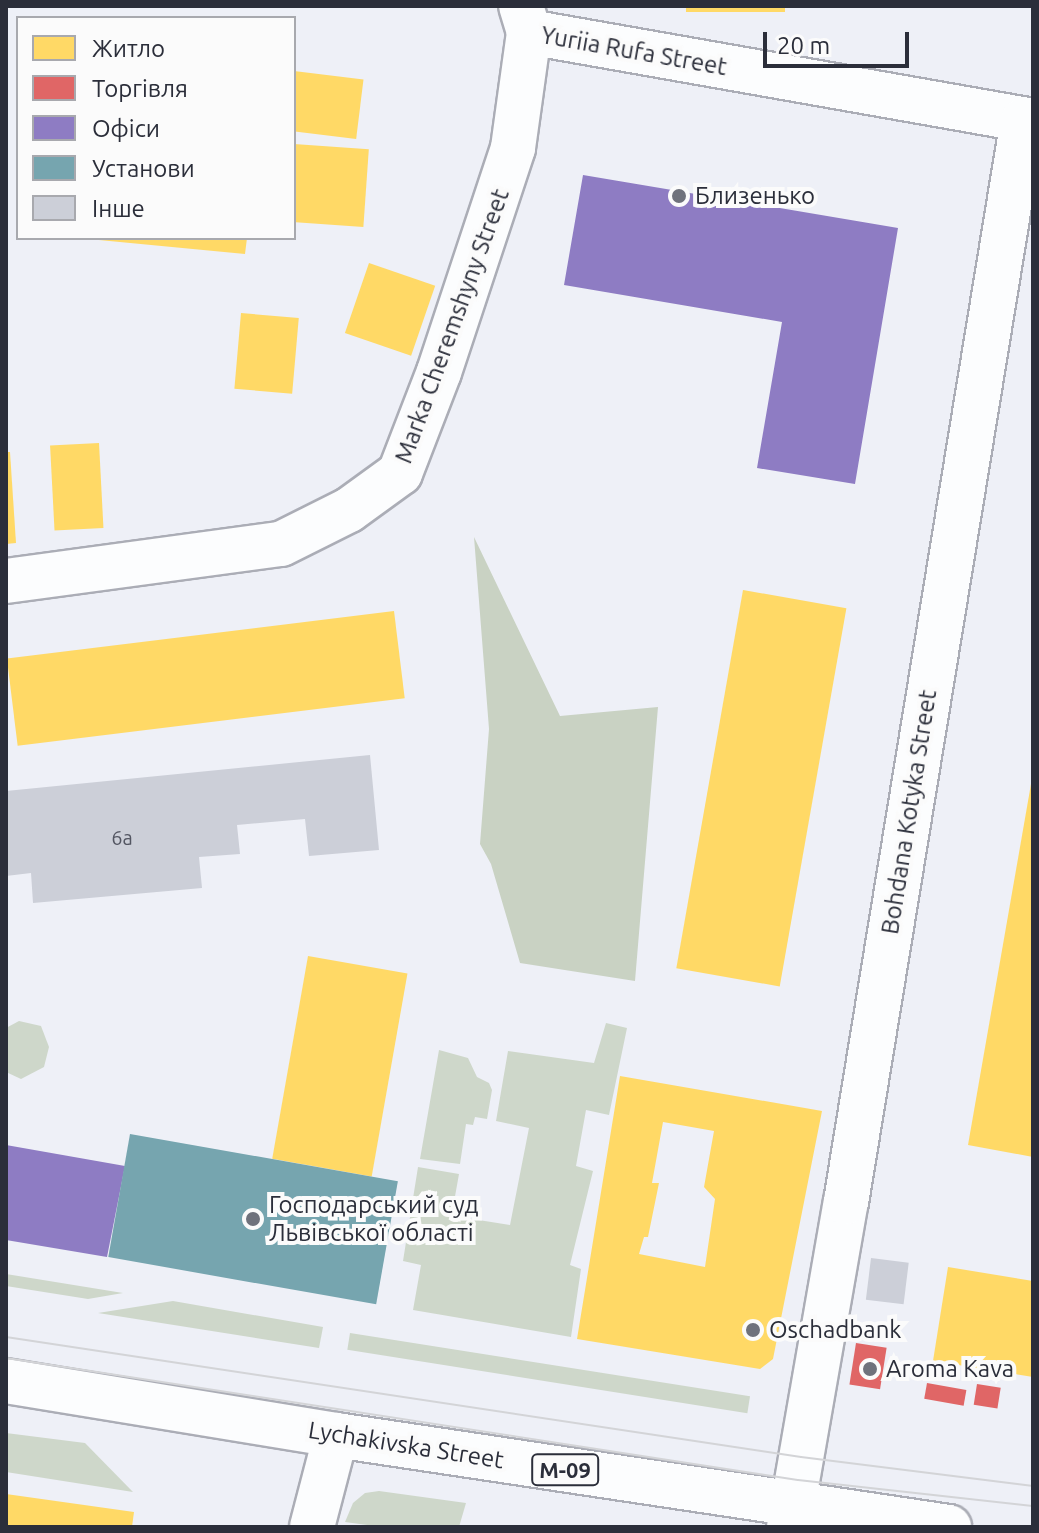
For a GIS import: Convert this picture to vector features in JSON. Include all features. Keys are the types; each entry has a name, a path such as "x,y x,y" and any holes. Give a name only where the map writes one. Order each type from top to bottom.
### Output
{"street":[{"name":"Yuriia Rufa Street","path":"525,19 1030,118"},
{"name":"Marka Cheremshyny Street","path":"6,581 281,544 349,510 400,473 492,220 513,148 525,19"},
{"name":"Bohdana Kotyka Street","path":"791,1515 1030,118"},
{"name":"Lychakivska Street","path":"6,1381 791,1515 949,1527"},
{"path":"312,1527 336,1435"}],"shaded area":[{"path":"19,1021 41,1026 49,1047 44,1067 21,1079 6,1072 6,1028"},
{"path":"606,1023 627,1028 609,1115 586,1110 576,1166 593,1171 570,1265 581,1269 571,1337 413,1310 421,1265 403,1261 418,1167 459,1174 454,1202 460,1204 459,1210 466,1211 466,1218 510,1225 529,1128 496,1121 508,1051 594,1063"},
{"path":"439,1050 468,1058 477,1077 489,1083 492,1090 487,1119 475,1117 473,1125 466,1124 460,1164 420,1159"},
{"path":"6,1274 123,1293 88,1299 6,1286"},
{"path":"173,1301 323,1327 319,1348 98,1313"},
{"path":"350,1333 750,1396 747,1413 347,1350"},
{"path":"6,1433 85,1443 133,1492 6,1472"},
{"path":"379,1491 466,1503 459,1527 382,1527 345,1522 353,1503 365,1493"}],"green space":[{"path":"474,537 560,716 658,707 635,981 520,963 491,864 480,844 489,729"}],"building: Житло":[{"path":"686,6 785,6 785,12 686,12"},
{"path":"296,71 363,80 356,139 296,132"},
{"path":"296,144 369,149 363,227 296,222"},
{"path":"99,240 247,240 245,254"},
{"path":"369,263 435,286 411,356 345,333"},
{"path":"241,313 299,318 292,394 234,389"},
{"path":"99,443 103,528 55,530 50,446"},
{"path":"6,452 10,452 16,543 6,544"},
{"path":"743,590 846,608 780,986 676,968"},
{"path":"394,611 405,698 18,746 7,659"},
{"path":"1033,784 1033,1157 968,1145"},
{"path":"308,956 407,974 372,1176 272,1159"},
{"path":"620,1076 822,1111 773,1359 760,1369 577,1339","holes":["663,1122 714,1131 704,1187 715,1199 705,1267 639,1254 644,1237 648,1237 659,1183 652,1183"]},
{"path":"948,1267 1033,1281 1033,1377 933,1361"},
{"path":"6,1494 134,1512 132,1527 6,1527"}],"building: Торгівля":[{"path":"856,1343 887,1348 880,1389 849,1384"},
{"path":"927,1383 966,1390 964,1406 924,1399"},
{"path":"977,1384 1001,1388 997,1408 974,1405"}],"building: Офіси":[{"path":"583,175 898,228 855,484 757,468 782,322 564,285"},
{"path":"6,1145 125,1166 107,1257 6,1240"}],"building: Установи":[{"name":"Господарський суд Львівської області","path":"130,1134 398,1181 376,1304 108,1257"}],"building: Інше":[{"path":"370,755 379,850 309,856 305,819 237,825 240,854 199,857 202,888 33,903 31,873 6,876 6,791"},
{"path":"871,1258 909,1263 904,1304 866,1300"}],"tram line":[{"path":"6,1337 801,1457 1033,1486"},
{"path":"6,1358 798,1480 1033,1506"}],"place":[{"name":"Близенько","path":"679,196"},
{"name":"Господарський суд Львівської області","path":"253,1219"},
{"name":"Oschadbank","path":"753,1330"},
{"name":"Aroma Kava","path":"870,1369"}]}
